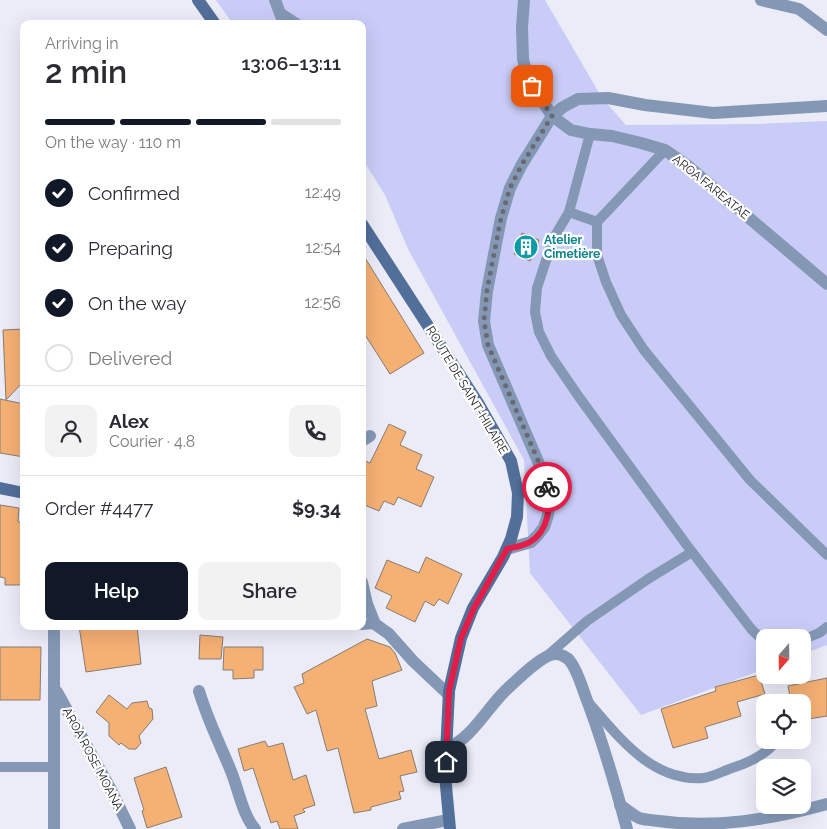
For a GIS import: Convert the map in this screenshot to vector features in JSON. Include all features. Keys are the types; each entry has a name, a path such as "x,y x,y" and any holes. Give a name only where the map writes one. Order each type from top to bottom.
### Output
{"main road":[{"path":"198,0 212,20"},
{"name":"ROUTE DE SAINT-HILAIRE","path":"366,230 478,403 511,461 518,493 517,517 511,539 474,608 461,638 449,695 444,775 449,824"},
{"path":"0,488 20,492"}],"street":[{"path":"275,0 282,18"},
{"name":"AROA FAREATAE","path":"524,0 522,28 523,59 527,76 552,116 571,130 612,136 666,150 703,178 827,284"},
{"path":"761,0 800,9 827,30"},
{"path":"507,549 530,542 538,535 544,527 548,515 550,498 543,472 488,345 484,321 487,290 501,218 510,188 521,166 552,116 563,107 578,99 608,98 713,113 827,106"},
{"path":"366,600 369,624 389,634 413,661 449,695"},
{"name":"AROA ROSE MOANA","path":"54,630 54,829"},
{"path":"446,749 459,744 504,693 547,656 556,654 569,660 586,699 627,829"},
{"name":"AROA ROSE MOANA","path":"55,690 110,788 130,829"},
{"path":"199,691 208,722 232,772 243,806 255,829"},
{"path":"620,805 638,817 678,824 707,825 733,824 766,819 827,804"},
{"path":"403,829 449,824"}],"lane":[{"path":"590,134 568,212 553,239 537,288 535,312 538,332 551,356 579,397 692,552 756,634"},
{"path":"666,150 597,222 597,255 606,282 621,315 644,350 750,480 827,555"},
{"path":"568,212 597,222"},
{"path":"547,656 586,621 648,578 692,552"},
{"path":"811,636 827,627"},
{"path":"586,699 617,735 643,760 652,766 680,776 704,778 742,765 768,749"},
{"path":"0,767 55,767"}],"shaded area":[{"path":"216,0 545,0 602,98 626,125 757,124 827,121 827,645 811,651 811,629 756,629 756,672 641,715 530,573 524,460 408,249 385,195 366,165 366,20 230,20"}],"building":[{"name":"Atelier Cimetière","path":"522,233 539,240 530,261 514,254"},
{"path":"366,259 424,353 390,374 366,336"},
{"path":"20,329 20,385 6,400 3,330"},
{"path":"0,399 20,403 20,456 0,453"},
{"path":"389,424 406,432 400,445 422,455 416,469 434,477 421,507 398,497 394,505 384,501 379,511 366,506 366,461 370,463"},
{"path":"0,505 19,508 20,585 5,585 5,578 0,577"},
{"path":"426,557 462,574 448,604 439,599 434,606 425,601 415,622 386,608 392,596 375,588 387,560 419,573"},
{"path":"80,630 137,630 141,664 86,672"},
{"path":"200,635 223,637 221,659 199,659"},
{"path":"367,639 390,647 395,653 402,670 372,681 377,706 365,709 379,759 411,750 417,772 400,776 404,791 399,792 401,799 371,807 371,810 354,813 338,748 327,751 316,710 307,714 294,687 304,683 302,674"},
{"path":"0,647 41,647 40,700 0,700"},
{"path":"224,647 263,647 263,670 254,670 254,678 233,679 233,670 223,670"},
{"path":"756,676 756,684 762,684 765,694 756,694 756,697 737,702 741,716 705,727 708,738 673,748 661,709 716,691 715,687"},
{"path":"827,678 827,716 811,719 811,694 790,694 788,686 811,684 811,681"},
{"path":"109,695 127,709 132,703 147,701 149,708 152,709 153,719 139,736 141,743 136,749 129,749 121,743 119,745 109,736 109,723 96,712"},
{"path":"265,741 268,747 283,743 293,780 306,775 315,805 303,809 305,812 294,816 298,829 280,829 277,821 271,823 253,768 244,771 238,749"},
{"path":"166,767 182,817 147,828 142,811 144,810 134,778"}],"way so far":[{"path":"532,86 552,116 521,166 510,188 501,218 487,290 484,321 488,345 543,472 547,487"}],"place":[{"name":"Atelier Cimetière","path":"526,247"}],"route":[{"path":"446,762 449,691 461,638 485,586 507,549 530,542 544,527 550,498 547,487"}]}
